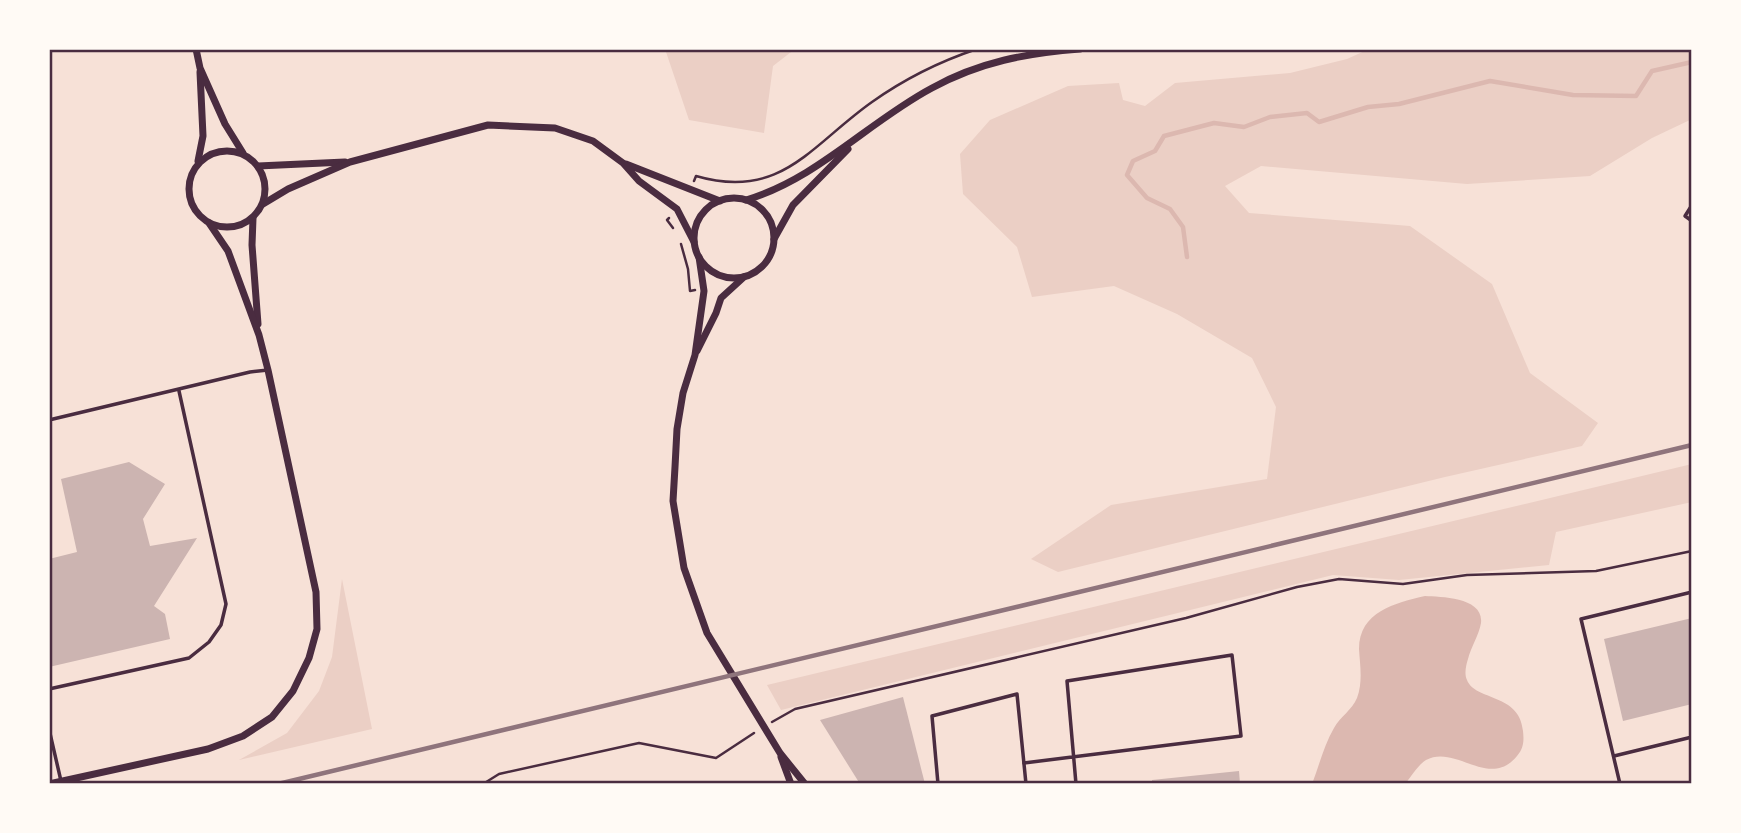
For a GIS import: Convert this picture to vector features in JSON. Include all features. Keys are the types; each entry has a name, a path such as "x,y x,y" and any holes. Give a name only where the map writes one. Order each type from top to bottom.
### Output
{"street":[{"path":"196,49 200,68 203,136 202,151 190,180 189,192 198,215 209,223 233,228 253,218 263,204 266,191 264,177 258,166 233,141 200,68"},
{"path":"746,200 779,188 854,142 897,109 931,88 967,71 994,61 1039,52 1080,49"},
{"path":"263,204 288,189 350,162 488,125 555,128 593,141 623,163 639,181 677,209 694,242 704,291 695,355"},
{"path":"805,784 780,753 707,633 682,557 673,501 677,429 683,393 695,355 721,298 744,276 763,265 793,205 854,142"},
{"path":"196,167 202,159 225,150 245,155"},
{"path":"258,166 350,162"},
{"path":"623,163 648,170 720,201"},
{"path":"694,242 700,217 709,207 733,198 758,206 767,216 774,239"},
{"path":"253,218 252,245 259,335"},
{"path":"49,784 208,748 243,736 272,717 293,691 310,658 317,629 316,592 268,370 259,335 229,251 209,223"},
{"path":"699,257 715,273 727,277 744,276"},
{"path":"780,753 790,784"}],"lane":[{"path":"1692,205 1685,216 1692,222"},
{"path":"49,420 268,370"},
{"path":"49,689 189,658 209,642 221,625 226,604 179,391"},
{"path":"1620,784 1581,619 1692,593"},
{"path":"1024,763 1074,757 1241,736 1232,655 1067,681 1074,757 1076,784"},
{"path":"938,784 932,716 1017,694 1026,784"},
{"path":"49,729 61,781"},
{"path":"1614,756 1692,737"}],"path":[{"path":"482,784 499,774 639,743 716,758 795,709 1186,618 1297,587 1339,579 1403,584 1467,575 1596,571 1692,551"}],"shaded area":[{"path":"665,49 795,49 773,66 764,133 689,120"},
{"path":"1369,49 1692,49 1692,119 1652,138 1590,176 1467,184 1261,166 1225,186 1249,213 1410,226 1492,284 1530,373 1598,423 1582,446 1058,572 1031,559 1111,505 1267,479 1276,407 1252,358 1177,314 1114,286 1032,297 1017,247 963,194 960,154 990,120 1068,86 1119,83 1123,100 1145,106 1175,83 1290,73 1347,59"},
{"path":"1692,464 1692,502 1556,532 1549,565 1399,580 1333,575 781,710 767,685"},
{"path":"342,579 372,729 239,760 287,733 319,691 332,657"},
{"path":"1425,596 1460,600 1469,603 1480,614 1481,623 1467,661 1466,678 1472,687 1514,710 1523,731 1523,744 1519,753 1506,765 1495,769 1449,757 1437,757 1423,762 1405,784 1312,784 1330,735 1357,698 1361,680 1359,649 1365,626 1381,611 1391,606"}],"building":[{"path":"129,462 165,484 143,519 150,546 197,538 154,606 165,614 170,639 49,667 49,559 77,552 61,479"},
{"path":"1692,618 1692,704 1623,721 1604,639"},
{"path":"903,697 925,784 860,784 820,720"},
{"path":"1239,771 1240,784 1152,784 1152,780"}],"waterway":[{"path":"1187,257 1183,227 1170,209 1147,198 1127,175 1133,161 1155,151 1164,136 1214,123 1244,127 1270,117 1307,113 1319,122 1368,107 1399,104 1490,81 1573,95 1636,96 1652,71 1692,62"}],"railway":[{"path":"278,784 1692,445"}]}
